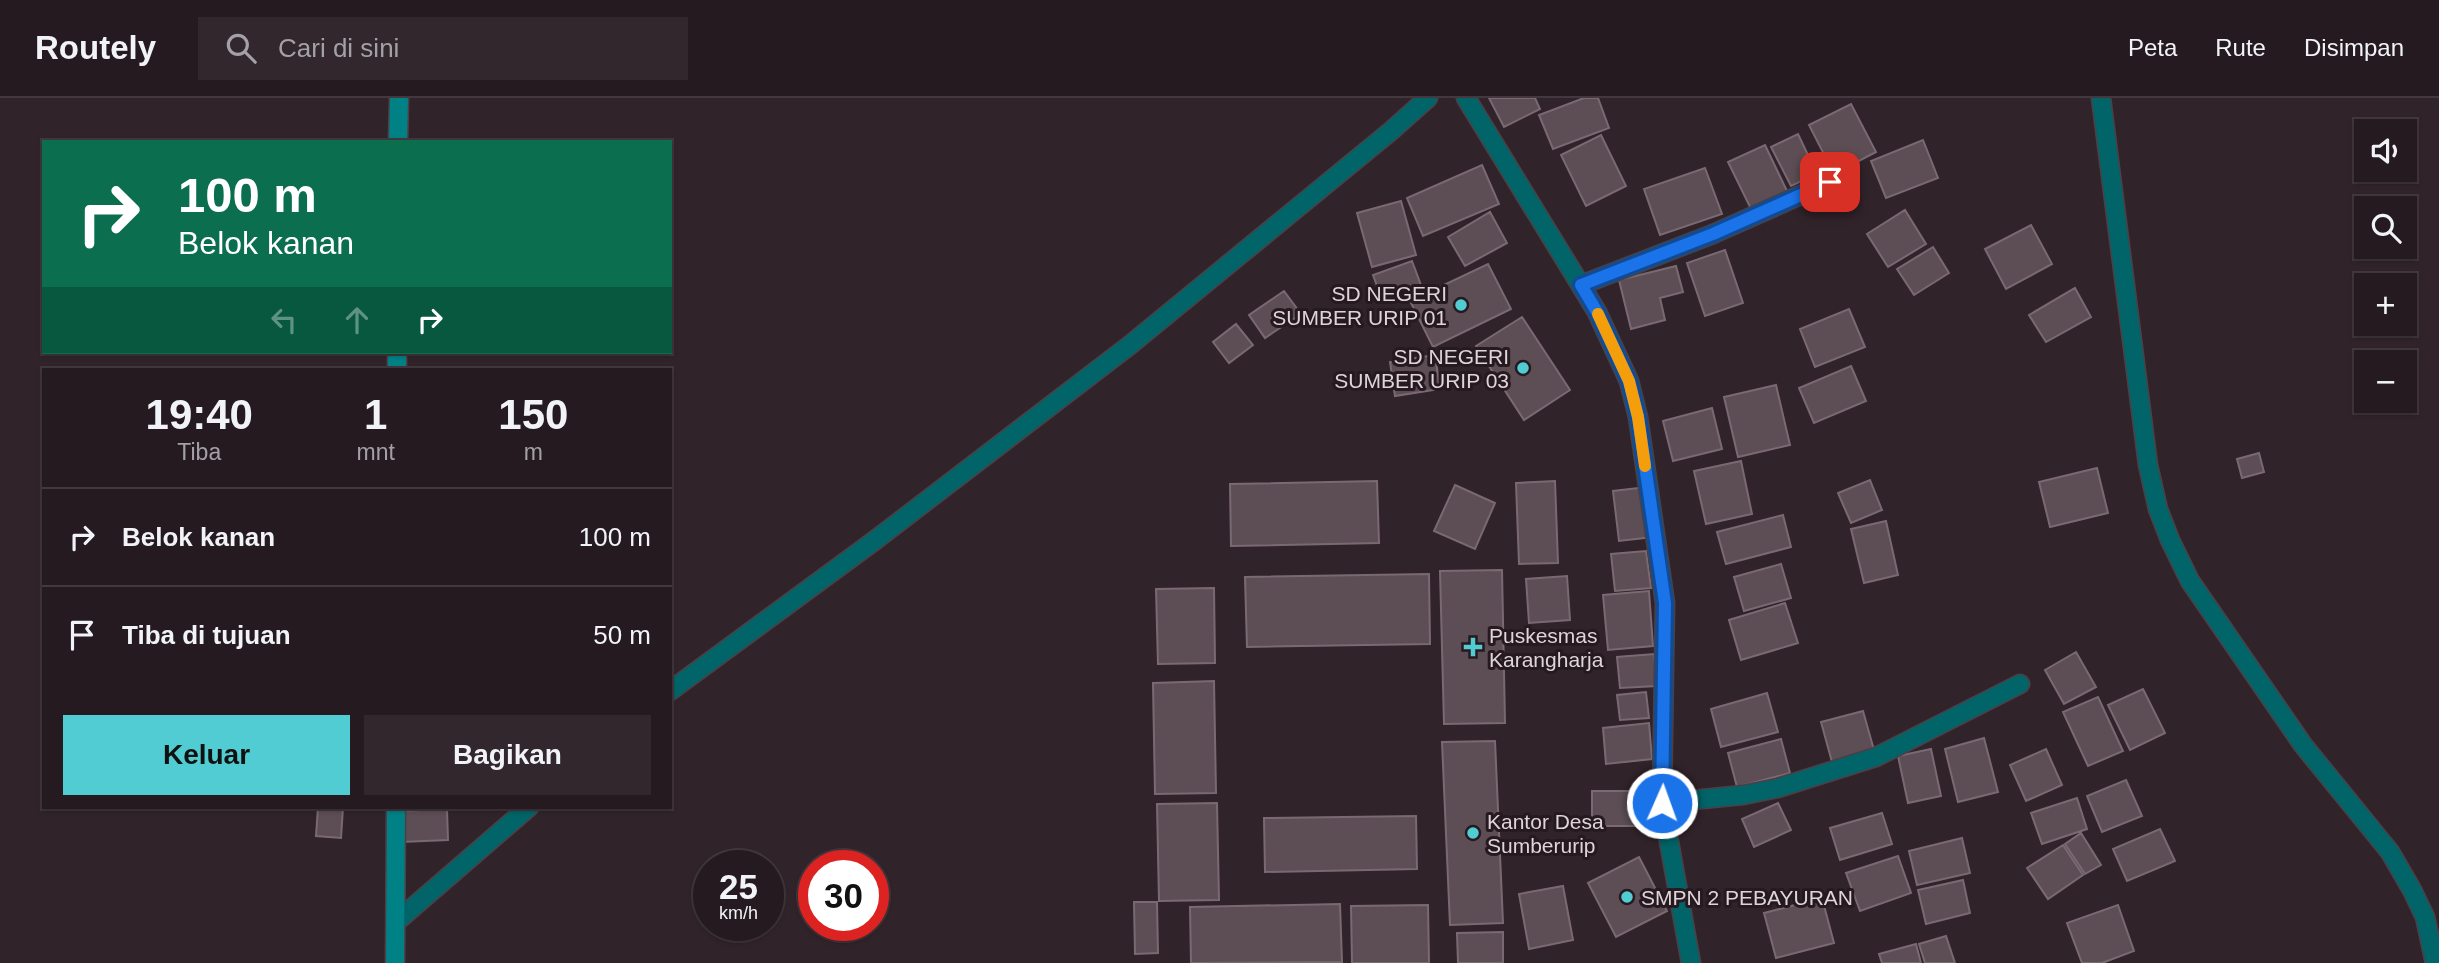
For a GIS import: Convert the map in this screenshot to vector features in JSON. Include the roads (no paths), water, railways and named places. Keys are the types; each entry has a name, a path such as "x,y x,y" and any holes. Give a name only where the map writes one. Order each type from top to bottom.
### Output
{"main road":[{"path":"398,140 399,98"},
{"path":"396,809 396,963"}],"street":[{"path":"672,690 874,541 1130,345 1381,140 1428,98"},
{"path":"1466,98 1597,312 1629,381 1638,417 1665,603 1662,803 1691,963"},
{"path":"2101,98 2148,465 2158,509 2190,581 2232,644 2303,745 2390,852 2425,917 2435,963"},
{"path":"1581,285 1713,234 1848,174"},
{"path":"1662,803 1743,795 1778,788 1876,757 2020,684"},
{"path":"396,922 527,809"}],"place":[{"name":"SD NEGERI SUMBER URIP 01","path":"1461,305"},
{"name":"SD NEGERI SUMBER URIP 03","path":"1523,368"},
{"name":"Puskesmas Karangharja","path":"1473,647"},
{"name":"Kantor Desa Sumberurip","path":"1473,833"},
{"name":"SMPN 2 PEBAYURAN","path":"1627,897"}]}
